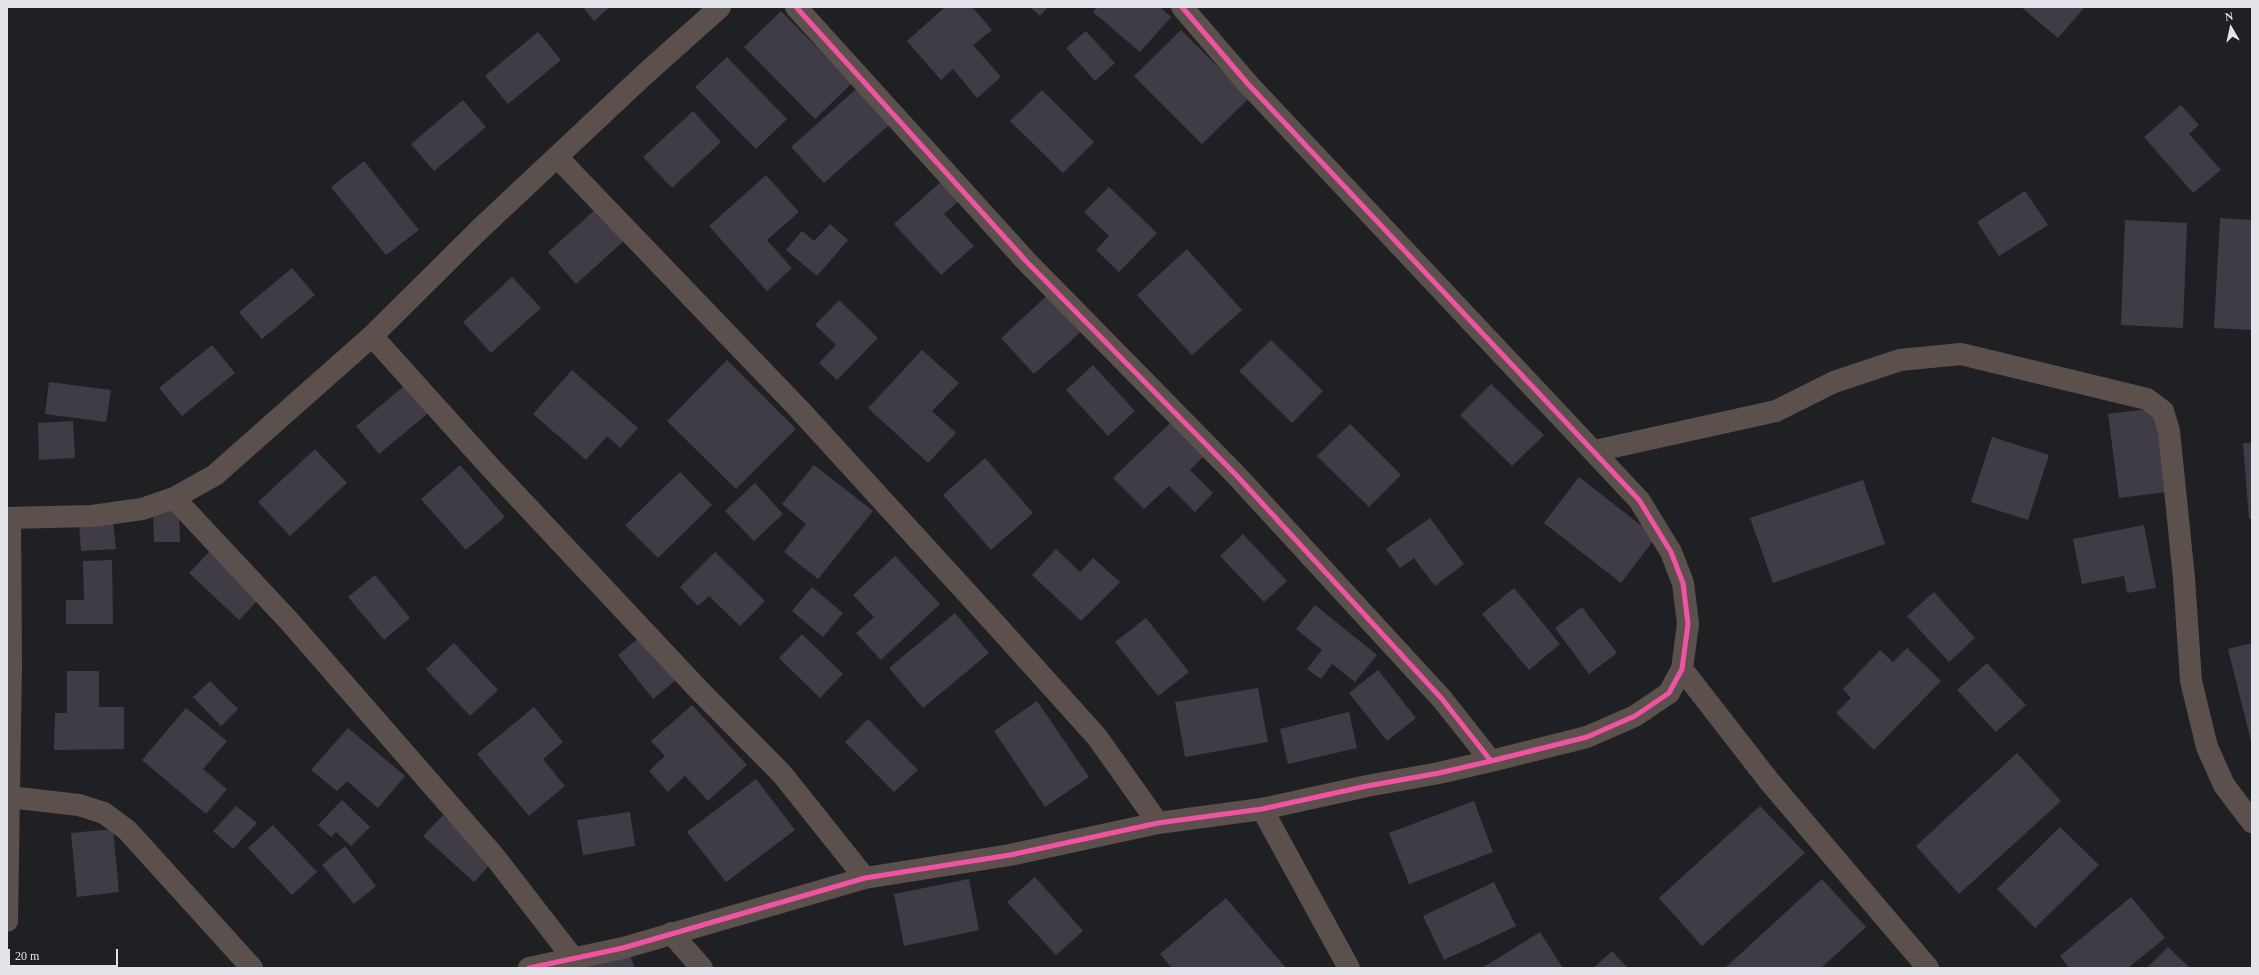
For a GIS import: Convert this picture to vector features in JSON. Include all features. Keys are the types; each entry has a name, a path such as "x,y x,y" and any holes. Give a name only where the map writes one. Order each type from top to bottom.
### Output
{"street":[{"path":"7,921 10,797 9,518 92,516 142,509 174,498 215,475 372,336 481,228 558,158 644,75 720,7"},
{"path":"796,7 1026,261 1237,476 1442,699 1491,760"},
{"path":"529,968 623,948 671,933 796,900 865,878 1010,855 1158,822 1262,808 1367,786 1439,773 1587,737 1634,716 1670,693 1682,669 1688,624 1683,582 1671,552 1639,500 1248,84 1182,7"},
{"path":"558,158 798,408 998,626 1096,737 1158,822"},
{"path":"372,336 490,467 699,690 782,774 865,878"},
{"path":"1595,452 1776,411 1834,382 1900,360 1961,354 2147,399 2163,411 2169,431 2184,578 2191,681 2207,747 2224,785 2252,822"},
{"path":"174,498 290,622 494,856 573,958"},
{"path":"1682,669 1769,781 1928,968"},
{"path":"10,797 79,805 104,813 127,830 252,968"},
{"path":"1262,808 1349,968"},
{"path":"671,933 702,968"}],"building":[{"path":"583,7 610,7 594,21"},
{"path":"945,7 972,7 992,30 973,45 1001,77 977,98 953,69 941,80 907,41"},
{"path":"1030,7 1048,7 1040,16"},
{"path":"1097,7 1160,7 1171,17 1140,52 1093,12"},
{"path":"2021,7 2083,7 2084,8 2058,38"},
{"path":"781,11 852,83 815,119 744,47"},
{"path":"1181,30 1249,98 1202,144 1134,76"},
{"path":"1086,31 1115,63 1095,81 1066,48"},
{"path":"538,32 561,60 508,104 485,76"},
{"path":"727,57 787,119 756,149 695,87"},
{"path":"856,89 889,125 824,183 791,147"},
{"path":"1042,90 1094,142 1063,173 1010,121"},
{"path":"463,100 486,127 434,171 411,144"},
{"path":"2181,105 2199,125 2189,134 2221,170 2193,193 2144,137"},
{"path":"693,111 721,142 672,188 643,157"},
{"path":"364,161 419,230 386,255 331,187"},
{"path":"766,175 799,212 767,240 792,268 767,291 709,226"},
{"path":"943,180 961,199 944,214 974,246 941,275 894,224"},
{"path":"1109,187 1157,233 1119,272 1096,250 1109,236 1084,212"},
{"path":"2025,191 2048,225 1999,256 1977,222"},
{"path":"598,207 626,239 576,284 548,252"},
{"path":"2220,218 2252,220 2252,330 2214,328"},
{"path":"2125,220 2187,223 2183,328 2121,325"},
{"path":"830,224 848,240 817,276 786,250 802,231 814,241"},
{"path":"1187,249 1242,310 1192,355 1137,295"},
{"path":"292,268 315,295 262,339 239,312"},
{"path":"512,277 541,308 491,353 463,322"},
{"path":"1051,292 1085,328 1034,374 1001,338"},
{"path":"839,300 878,338 837,380 819,363 836,345 815,325"},
{"path":"1271,340 1323,391 1292,423 1239,371"},
{"path":"212,345 235,373 182,416 159,388"},
{"path":"922,350 959,383 932,411 956,433 928,463 868,408"},
{"path":"727,360 796,429 736,489 667,421"},
{"path":"1093,365 1135,411 1108,436 1066,390"},
{"path":"572,370 638,428 620,448 607,436 586,460 533,414"},
{"path":"49,382 111,390 106,422 45,414"},
{"path":"409,382 432,410 379,454 356,426"},
{"path":"1491,384 1544,435 1512,466 1460,415"},
{"path":"2156,408 2167,492 2119,498 2108,414"},
{"path":"73,421 75,458 39,460 38,423"},
{"path":"1170,423 1203,457 1190,470 1213,493 1195,512 1169,486 1144,509 1113,478"},
{"path":"1350,424 1401,475 1369,507 1317,456"},
{"path":"1992,437 2049,455 2028,520 1971,502"},
{"path":"2243,443 2252,443 2252,519 2249,519"},
{"path":"315,449 347,483 290,536 258,502"},
{"path":"985,458 1033,513 991,550 943,495"},
{"path":"460,465 505,517 466,550 421,499"},
{"path":"814,465 873,511 818,579 784,552 806,524 782,504"},
{"path":"680,472 712,505 658,558 625,525"},
{"path":"1579,477 1656,537 1621,583 1544,523"},
{"path":"1863,480 1885,544 1773,583 1750,518"},
{"path":"755,483 783,514 754,541 725,511"},
{"path":"153,511 179,511 180,542 154,542"},
{"path":"1430,518 1464,564 1435,586 1414,558 1400,568 1386,549"},
{"path":"113,521 116,549 81,551 79,524"},
{"path":"2144,525 2156,588 2127,593 2124,576 2082,584 2073,539"},
{"path":"1243,534 1287,581 1264,602 1220,556"},
{"path":"1056,549 1080,572 1093,558 1120,582 1081,621 1032,575"},
{"path":"211,550 261,597 239,620 189,573"},
{"path":"715,552 765,601 740,626 709,596 698,606 680,587"},
{"path":"895,556 940,604 881,660 856,633 874,617 853,595"},
{"path":"112,560 113,624 66,624 66,600 84,600 83,561"},
{"path":"375,575 410,618 384,640 348,597"},
{"path":"812,587 843,613 823,637 792,611"},
{"path":"1514,588 1560,644 1529,670 1482,614"},
{"path":"1934,592 1975,638 1949,662 1907,616"},
{"path":"1315,605 1377,655 1355,682 1332,664 1321,679 1307,669 1322,650 1296,629"},
{"path":"1582,607 1617,653 1589,674 1555,628"},
{"path":"955,613 989,653 923,708 889,668"},
{"path":"1146,618 1189,672 1158,696 1115,642"},
{"path":"802,634 843,674 820,698 779,658"},
{"path":"640,637 676,680 653,699 618,655"},
{"path":"454,643 498,690 470,716 426,669"},
{"path":"2252,643 2252,741 2251,741 2228,649"},
{"path":"1907,648 1941,681 1874,750 1836,713 1851,698 1843,689 1880,650 1893,662"},
{"path":"1987,663 2026,705 1996,732 1957,690"},
{"path":"1378,670 1416,718 1387,741 1349,693"},
{"path":"67,671 99,671 99,707 124,707 124,749 54,750 55,713 67,713"},
{"path":"210,681 238,709 221,726 193,697"},
{"path":"1258,688 1268,742 1185,757 1175,702"},
{"path":"1037,701 1089,777 1045,807 994,731"},
{"path":"692,705 747,765 708,801 685,776 668,792 649,771 665,756 651,741"},
{"path":"534,707 563,742 543,759 565,786 529,816 477,754"},
{"path":"186,708 227,741 203,769 227,789 206,814 142,760"},
{"path":"1349,712 1357,748 1288,764 1280,729"},
{"path":"868,719 918,770 894,792 845,742"},
{"path":"348,728 405,776 378,808 347,781 337,791 311,770"},
{"path":"2017,753 2061,801 1959,894 1916,846"},
{"path":"756,779 795,830 726,882 687,832"},
{"path":"342,800 370,827 351,846 336,832 331,837 318,825"},
{"path":"1474,801 1493,852 1409,884 1389,833"},
{"path":"236,806 257,823 233,849 213,831"},
{"path":"1760,806 1805,853 1702,946 1659,898"},
{"path":"630,812 635,846 583,855 577,820"},
{"path":"443,815 493,861 474,882 423,836"},
{"path":"273,825 317,872 292,895 248,848"},
{"path":"2060,827 2099,865 2035,928 1997,889"},
{"path":"113,829 119,892 77,897 71,833"},
{"path":"345,846 376,886 354,904 322,865"},
{"path":"1035,877 1083,931 1056,955 1007,902"},
{"path":"969,879 979,930 904,946 894,894"},
{"path":"1822,879 1866,927 1821,968 1725,968"},
{"path":"1494,882 1516,926 1444,960 1423,916"},
{"path":"2131,897 2165,938 2128,968 2069,968 2060,956"},
{"path":"1226,898 1286,968 1172,968 1160,954"},
{"path":"1540,932 1563,968 1482,968"},
{"path":"2168,947 2190,968 2147,968"},
{"path":"627,948 635,968 581,968"},
{"path":"1612,951 1628,968 1593,968"}],"cycle path":[{"path":"796,7 1026,261 1237,476 1442,699 1491,761"},
{"path":"529,968 623,948 865,878 1010,855 1158,823 1262,809 1491,761 1587,737 1635,716 1669,693 1682,669 1688,624 1683,583 1671,552 1639,500 1248,84 1182,7"}]}
